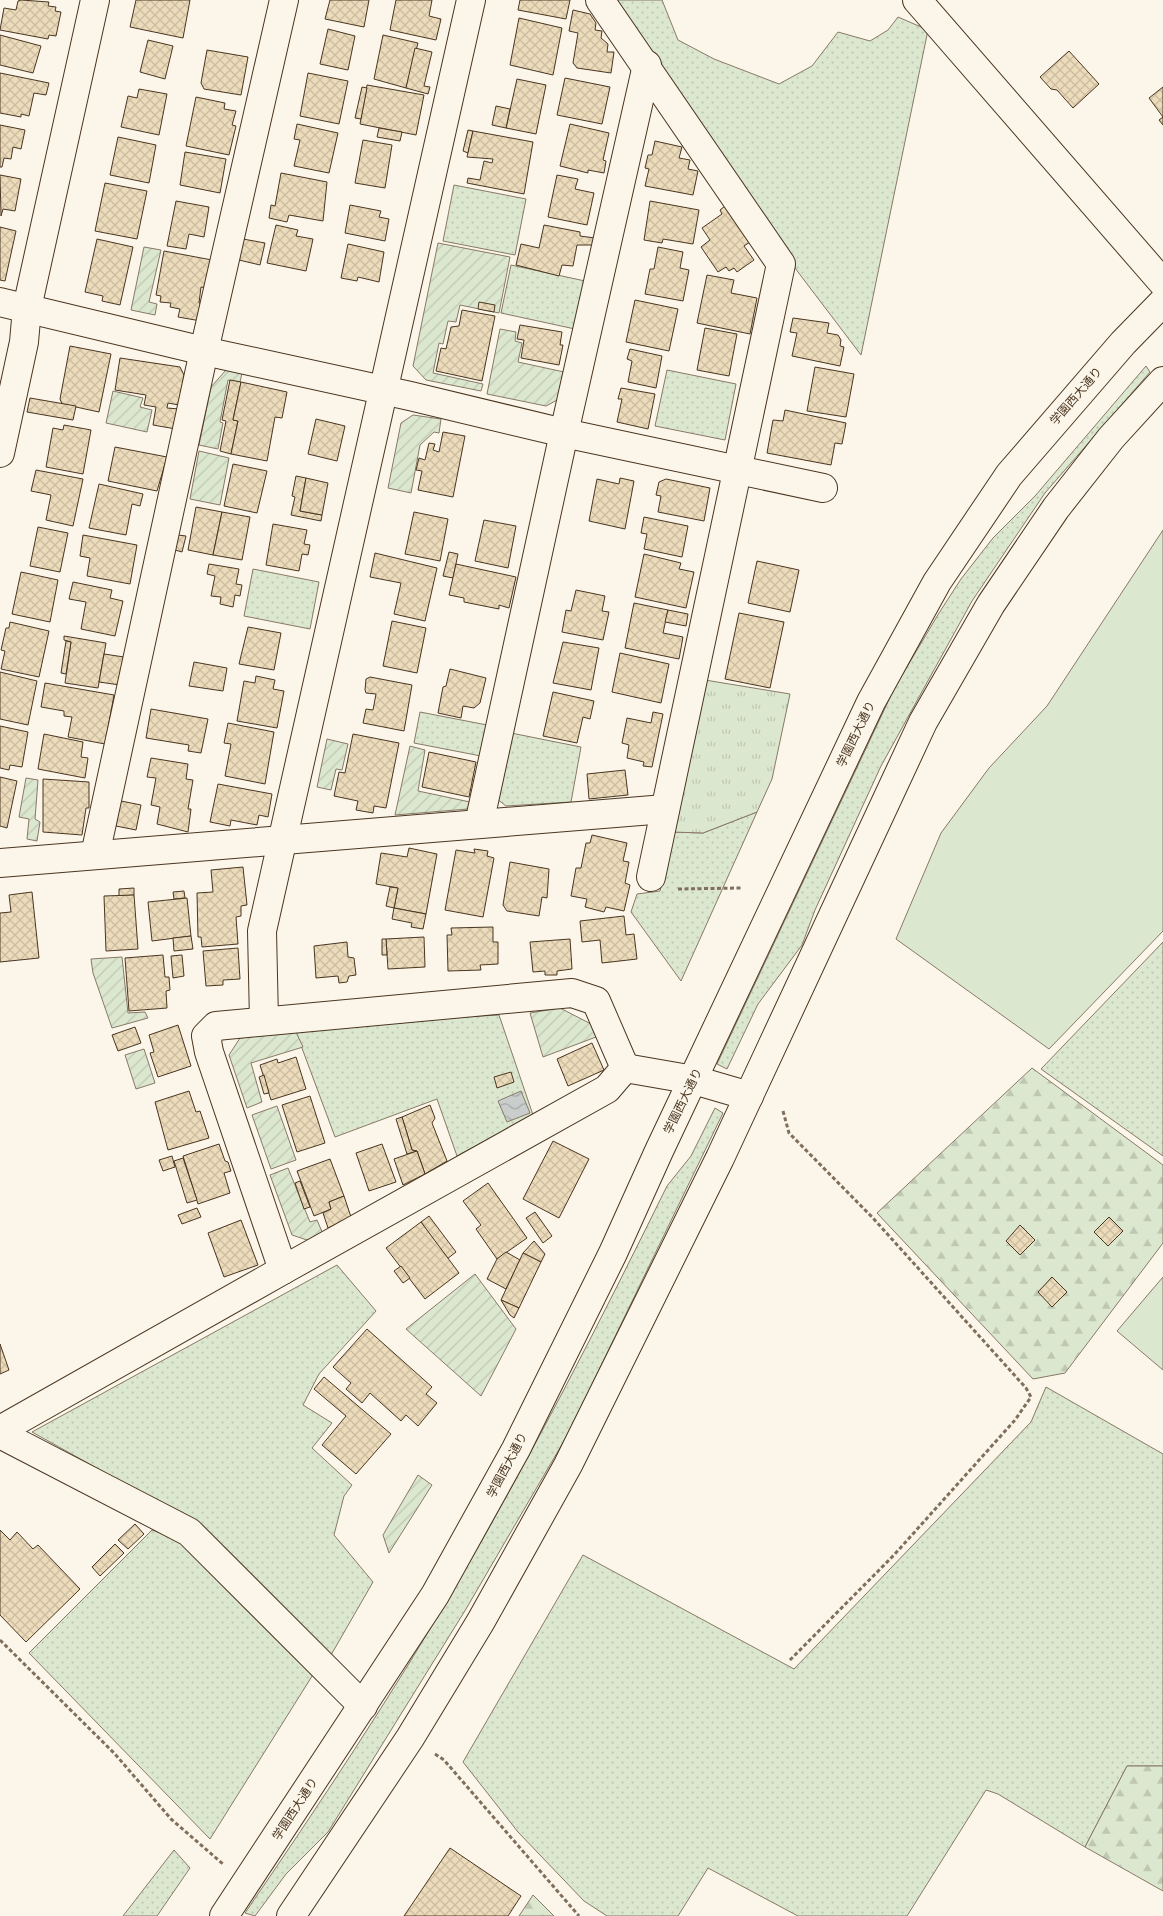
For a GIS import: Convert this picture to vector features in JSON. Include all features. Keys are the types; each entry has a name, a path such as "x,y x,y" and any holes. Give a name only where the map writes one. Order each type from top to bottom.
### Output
{"street":[{"path":"0,453 24,342 27,308 95,0"},
{"path":"95,854 204,352 284,0"},
{"path":"264,1020 262,931 471,0"},
{"path":"600,0 781,264 739,470 651,877"},
{"path":"917,0 1163,283"},
{"path":"479,824 564,433 647,66"},
{"path":"0,302 204,352 384,390 564,433 823,488"},
{"name":"学園西大通り","path":"224,1916 435,1595 516,1450 614,1253 871,702 938,582 1009,475 1117,350 1163,302"},
{"path":"291,1916 410,1738 481,1621 568,1465 749,1096 923,722 991,604 1056,508 1111,438 1163,381"},
{"path":"0,863 665,809"},
{"path":"283,1270 209,1052 206,1036 216,1026 264,1020 572,993 596,1001 626,1068"},
{"path":"626,1068 694,1080 749,1096"},
{"path":"0,1430 608,1089 626,1068"},
{"path":"0,1434 190,1532 363,1706"}],"path":[{"path":"651,877 666,889 741,888"},
{"path":"783,1111 789,1133 872,1217 1026,1388 1031,1397 1015,1420 894,1555 789,1661"},
{"path":"0,1640 115,1754 171,1819 225,1865"},
{"path":"410,1738 444,1760 579,1916"}],"green space":[{"path":"611,0 662,0 678,40 714,59 779,84 812,66 838,32 870,41 888,30 898,17 928,30 861,355 798,272"},
{"path":"454,185 526,199 515,255 443,241"},
{"path":"438,243 510,257 499,313 460,305 456,322 448,321 443,344 439,343 433,373 483,384 481,391 426,380 413,366"},
{"path":"144,247 161,250 149,302 157,304 155,315 131,310"},
{"path":"511,265 585,281 575,329 501,313"},
{"path":"500,329 516,332 515,341 522,343 518,362 564,372 559,399 546,406 487,394"},
{"path":"1146,366 1150,372 1045,493 972,601 881,766 815,910 802,945 758,1004 727,1069 717,1064 895,687 939,613 961,579 993,538 1035,496"},
{"path":"226,370 242,373 240,382 228,380 220,422 223,423 218,449 199,445 211,387"},
{"path":"667,370 736,384 725,440 655,426"},
{"path":"113,391 143,398 140,407 152,410 147,432 106,423"},
{"path":"413,415 441,419 439,433 434,432 420,445 411,493 388,488 401,423"},
{"path":"199,451 229,458 220,505 190,499"},
{"path":"1163,530 1163,931 1049,1049 896,939 941,833 989,768 1047,706"},
{"path":"253,569 319,582 310,629 244,616"},
{"path":"705,680 790,694 772,779 757,812 703,833 672,832"},
{"path":"420,712 487,725 481,756 414,743"},
{"path":"511,733 581,747 571,802 506,806 497,799"},
{"path":"327,739 348,744 342,770 336,769 331,790 317,787"},
{"path":"410,746 425,750 418,791 470,802 468,809 395,815"},
{"path":"26,778 38,780 35,819 40,822 37,841 27,839 29,819 19,817"},
{"path":"757,812 681,981 631,912 637,894 660,891 672,832 703,833"},
{"path":"1163,942 1163,1156 1041,1069"},
{"path":"122,957 128,1013 145,1012 148,1018 112,1028 93,973 91,959"},
{"path":"560,1008 593,1025 596,1037 543,1057 530,1013"},
{"path":"499,1015 533,1115 457,1156 437,1099 335,1137 296,1032 406,1020"},
{"path":"296,1032 303,1047 251,1063 262,1102 247,1108 229,1055 240,1038"},
{"path":"144,1049 155,1083 136,1089 125,1055"},
{"path":"1032,1068 1163,1165 1163,1243 1065,1373 1033,1379 877,1213"},
{"path":"277,1106 296,1160 271,1169 252,1115"},
{"path":"715,1108 723,1113 568,1434 466,1609 328,1832 286,1874 255,1916 245,1913 354,1749 458,1582 566,1386 667,1186 691,1156"},
{"path":"288,1168 310,1222 317,1220 323,1234 307,1240 292,1235 270,1175"},
{"path":"337,1265 376,1311 319,1374 303,1405 332,1423 312,1448 352,1485 344,1496 334,1535 373,1582 331,1655 199,1525 32,1432"},
{"path":"475,1274 516,1329 481,1396 406,1329"},
{"path":"1163,1277 1163,1370 1117,1331"},
{"path":"1046,1387 1163,1454 1163,1766 1127,1766 1085,1847 998,1794 986,1790 907,1916 798,1916 708,1868 678,1916 607,1916 584,1901 518,1832 463,1762 583,1555 794,1669 1031,1422"},
{"path":"418,1475 432,1485 389,1553 383,1535"},
{"path":"152,1530 185,1542 314,1673 210,1839 29,1653"},
{"path":"1127,1766 1163,1766 1163,1891 1085,1847"},
{"path":"174,1850 190,1868 157,1916 123,1916"},
{"path":"533,1895 554,1916 519,1916"}],"water":[{"path":"521,1091 530,1113 507,1122 498,1101"}],"building":[{"path":"136,0 190,0 183,38 130,27"},
{"path":"330,0 369,0 364,27 325,19"},
{"path":"396,0 432,0 429,16 441,19 436,40 390,30"},
{"path":"520,0 570,0 566,19 518,10"},
{"path":"18,1 49,2 48,6 56,7 55,11 61,12 56,36 49,35 48,39 0,30 4,8 16,10"},
{"path":"573,10 590,14 596,23 595,30 602,31 601,38 608,44 607,52 614,52 611,73 577,68 573,63 578,33 569,31"},
{"path":"519,18 562,28 553,75 510,65"},
{"path":"328,29 355,36 348,70 320,64"},
{"path":"0,35 41,46 33,73 0,65"},
{"path":"383,35 418,43 406,88 374,79"},
{"path":"148,40 173,46 165,79 140,72"},
{"path":"415,48 432,52 424,86 430,87 428,94 406,88"},
{"path":"207,50 248,57 241,95 204,89 201,83"},
{"path":"1069,51 1099,84 1073,108 1057,90 1051,89 1040,77"},
{"path":"0,73 49,83 46,95 34,93 29,116 21,114 21,117 0,113"},
{"path":"308,73 348,81 339,124 300,116"},
{"path":"565,78 610,87 602,124 557,115"},
{"path":"517,79 546,85 536,134 506,128"},
{"path":"367,85 424,95 416,135 360,124"},
{"path":"362,87 367,88 361,119 355,118"},
{"path":"1163,87 1163,117 1149,98"},
{"path":"139,89 167,94 159,135 121,127 128,96 137,98"},
{"path":"196,97 225,103 224,109 236,111 232,125 236,126 229,155 186,146"},
{"path":"496,106 510,109 506,128 492,125"},
{"path":"1163,117 1163,125 1159,120"},
{"path":"297,124 338,133 329,173 294,166 300,140 294,139"},
{"path":"570,124 609,133 603,160 606,161 604,173 588,170 588,173 560,166"},
{"path":"0,125 25,130 21,149 13,147 11,159 4,158 2,167 0,167"},
{"path":"379,128 402,132 400,141 377,137"},
{"path":"468,130 473,131 468,153 463,151"},
{"path":"473,131 533,142 524,194 467,183 468,178 480,180 484,161 492,163 493,159 467,157"},
{"path":"118,137 156,145 149,183 110,175"},
{"path":"363,140 392,145 385,188 355,183"},
{"path":"655,141 682,147 679,158 690,160 688,169 698,171 693,195 645,186 649,169 645,168 648,155 652,155"},
{"path":"185,152 226,159 220,193 180,185"},
{"path":"281,173 327,182 323,221 289,215 287,222 269,218 271,205 275,206"},
{"path":"0,175 21,179 15,211 3,209 1,216"},
{"path":"557,175 578,179 575,189 594,193 587,225 548,217"},
{"path":"105,183 147,191 137,239 95,231"},
{"path":"176,201 209,207 204,237 189,234 186,249 167,246"},
{"path":"650,201 699,210 693,244 663,239 662,243 644,240"},
{"path":"350,205 381,211 379,217 389,219 385,241 345,233"},
{"path":"725,206 750,242 744,246 754,260 737,272 734,268 729,271 726,267 718,272 701,247 710,240 702,228 722,214 720,210"},
{"path":"276,225 298,230 296,236 313,239 306,271 267,263"},
{"path":"544,225 580,232 580,236 595,238 593,245 577,245 573,266 562,265 559,276 516,265 521,244 539,248"},
{"path":"0,227 16,231 5,281 0,280"},
{"path":"97,239 133,247 120,305 102,301 103,296 85,292"},
{"path":"243,239 265,243 260,265 239,260"},
{"path":"348,244 384,252 379,282 358,277 357,281 341,278"},
{"path":"658,247 683,252 680,268 689,270 683,301 645,294 650,269 654,269"},
{"path":"164,251 212,260 207,288 201,287 199,303 204,304 201,321 178,317 180,309 170,307 171,303 160,302 161,296 156,295"},
{"path":"707,275 734,280 731,293 757,298 750,334 697,323"},
{"path":"635,300 678,309 669,351 626,342"},
{"path":"479,302 495,305 494,312 478,309"},
{"path":"462,310 495,316 482,381 436,371 441,348 446,349 451,327 459,326"},
{"path":"793,318 829,323 827,333 838,335 841,340 840,346 844,347 840,366 792,356 797,333 790,332"},
{"path":"520,325 562,332 560,345 563,345 559,365 521,358 524,340 517,339"},
{"path":"705,328 737,334 729,376 697,370"},
{"path":"70,346 111,354 99,412 62,404 60,399"},
{"path":"630,349 662,356 656,388 628,382 632,361 627,359"},
{"path":"120,358 180,367 184,375 179,405 168,403 167,408 179,409 176,429 153,425 156,407 144,405 146,395 115,390"},
{"path":"815,367 854,374 846,417 807,411"},
{"path":"230,380 241,382 233,420 238,421 231,454 220,451 226,421 222,420"},
{"path":"241,382 287,392 282,418 275,417 267,461 231,454 238,421 233,420"},
{"path":"621,388 655,394 648,429 617,422 622,399 618,399"},
{"path":"30,398 76,406 73,420 27,412"},
{"path":"785,410 846,423 842,444 835,443 831,465 767,453 773,420 783,421"},
{"path":"316,419 345,426 337,461 308,454"},
{"path":"64,425 91,430 83,474 46,467 53,428 63,430"},
{"path":"443,432 465,436 453,497 418,490 422,471 416,470 419,458 425,460 429,443 435,444 433,450 439,452"},
{"path":"115,447 167,457 157,491 108,481"},
{"path":"233,464 267,471 257,513 224,506"},
{"path":"36,470 83,479 73,526 46,520 51,495 31,491"},
{"path":"296,476 306,478 300,511 322,515 321,521 291,515 295,497 292,496"},
{"path":"306,478 328,483 322,515 300,511"},
{"path":"620,478 634,481 625,529 589,521 597,479 619,484"},
{"path":"666,479 710,488 704,521 658,512 661,496 656,495 659,482"},
{"path":"99,484 143,494 140,506 132,504 126,535 89,528"},
{"path":"196,507 222,512 213,555 188,550"},
{"path":"222,512 250,517 242,560 213,555"},
{"path":"414,512 448,519 440,561 405,554"},
{"path":"644,517 688,526 682,557 644,549 647,534 641,533"},
{"path":"484,520 516,526 508,568 475,561"},
{"path":"273,524 307,530 304,544 310,545 308,555 302,554 299,571 266,565"},
{"path":"38,527 68,533 60,572 30,566"},
{"path":"83,535 137,545 130,584 87,576 90,558 80,556"},
{"path":"178,535 186,536 182,552 175,550"},
{"path":"449,552 458,554 453,578 443,576"},
{"path":"375,553 437,568 425,621 394,614 401,583 370,577"},
{"path":"644,554 681,563 679,569 694,572 686,608 635,597"},
{"path":"757,561 799,570 790,612 748,603"},
{"path":"209,564 239,569 236,584 242,585 240,596 235,595 233,607 220,604 221,597 211,596 215,576 207,574"},
{"path":"456,564 516,577 509,608 499,605 499,609 464,602 464,598 449,595"},
{"path":"21,572 58,580 50,622 12,614"},
{"path":"73,582 112,590 110,598 123,601 115,636 81,629 86,602 69,599"},
{"path":"576,590 605,596 602,611 609,612 603,640 562,632 566,610 571,611"},
{"path":"634,603 668,610 663,633 683,637 679,659 625,648"},
{"path":"668,610 688,614 686,626 665,622"},
{"path":"739,613 784,622 770,688 725,679"},
{"path":"392,621 426,628 417,673 383,666"},
{"path":"10,622 49,631 39,677 1,669 5,651 1,650 6,628 9,628"},
{"path":"248,627 281,633 274,670 239,664"},
{"path":"64,636 106,643 98,688 65,683 71,642 64,640"},
{"path":"66,641 71,642 66,674 61,673"},
{"path":"563,642 599,648 591,690 553,683"},
{"path":"620,653 669,664 661,703 612,692"},
{"path":"104,654 124,657 120,685 99,682"},
{"path":"194,662 227,668 223,691 189,686"},
{"path":"450,669 486,678 480,703 474,708 463,706 461,718 438,713 443,687 446,686"},
{"path":"0,672 37,681 28,725 0,719"},
{"path":"256,676 275,680 273,689 284,691 277,728 237,721 244,681 255,683"},
{"path":"370,677 412,685 404,731 363,723 366,709 373,710 376,694 366,693 366,679"},
{"path":"45,683 114,695 105,744 68,737 72,717 64,716 64,711 41,707"},
{"path":"553,692 594,701 590,719 583,717 577,743 543,736"},
{"path":"151,709 208,719 201,753 188,751 189,745 146,738"},
{"path":"653,712 663,714 652,767 643,766 644,762 627,758 629,745 622,743 627,718 651,723"},
{"path":"228,723 274,732 265,784 225,776 231,744 224,743"},
{"path":"0,726 28,732 22,767 10,765 9,770 0,768"},
{"path":"44,734 83,742 81,757 88,758 85,778 38,769"},
{"path":"353,734 399,743 386,808 374,806 373,813 356,810 358,801 334,796 339,772 345,773"},
{"path":"429,752 476,762 469,797 422,787"},
{"path":"151,758 188,764 186,779 193,780 188,809 191,809 188,832 157,824 160,807 151,805 156,778 147,777"},
{"path":"625,770 628,795 589,799 587,774"},
{"path":"0,777 17,781 7,828 0,826"},
{"path":"43,779 89,782 89,808 86,808 82,835 43,832"},
{"path":"218,784 272,794 268,817 259,815 257,825 231,820 230,826 210,822"},
{"path":"116,800 141,805 136,830 111,825"},
{"path":"592,835 627,843 623,861 629,862 625,883 630,885 624,911 606,907 604,912 585,907 587,899 571,896 576,868 581,868 586,843 590,843"},
{"path":"409,848 437,854 426,914 394,908 398,888 376,884 381,853 407,857"},
{"path":"474,849 488,851 487,856 494,858 483,917 445,910 456,850 475,853"},
{"path":"510,862 549,869 547,898 542,897 539,916 507,911 503,905"},
{"path":"243,867 247,905 241,906 241,916 236,917 238,944 202,947 201,937 198,937 197,893 213,892 211,870"},
{"path":"390,887 398,888 394,908 386,906"},
{"path":"134,888 134,895 119,896 119,889"},
{"path":"184,891 185,898 174,899 173,892"},
{"path":"32,892 39,958 0,962 0,913 11,912 9,895"},
{"path":"134,895 138,949 106,951 104,896"},
{"path":"187,898 191,936 152,941 148,902"},
{"path":"394,908 426,914 423,929 411,927 412,923 392,919"},
{"path":"624,916 626,935 634,934 637,959 602,963 600,940 582,942 580,921"},
{"path":"493,927 493,942 498,942 498,964 480,965 481,970 448,971 447,935 452,935 451,928"},
{"path":"191,936 193,949 174,951 173,938"},
{"path":"424,937 425,967 388,969 386,939"},
{"path":"382,939 386,939 387,955 382,955"},
{"path":"570,939 572,969 557,971 557,975 545,975 545,971 533,972 530,942"},
{"path":"347,942 348,957 354,958 356,975 349,976 347,982 339,983 338,976 316,978 314,946"},
{"path":"238,948 240,979 223,980 223,985 206,986 203,951"},
{"path":"163,955 165,977 169,977 170,990 166,991 167,1008 129,1011 125,958"},
{"path":"182,955 184,976 173,978 171,956"},
{"path":"178,1025 191,1066 158,1077 150,1053 154,1052 149,1035"},
{"path":"135,1027 141,1043 118,1051 112,1035"},
{"path":"592,1043 604,1070 568,1086 557,1059"},
{"path":"296,1057 306,1089 271,1100 260,1065 277,1059 278,1063"},
{"path":"511,1072 514,1082 497,1088 494,1077"},
{"path":"264,1075 269,1093 264,1094 259,1077"},
{"path":"189,1091 196,1112 200,1111 209,1138 168,1150 155,1102"},
{"path":"310,1096 325,1143 297,1152 282,1105"},
{"path":"430,1105 435,1118 432,1123 447,1161 425,1174 417,1151 412,1150 402,1117"},
{"path":"402,1117 412,1150 417,1151 407,1154 396,1119"},
{"path":"553,1141 589,1159 559,1218 523,1199"},
{"path":"219,1144 231,1171 224,1173 230,1193 198,1204 183,1156"},
{"path":"382,1144 396,1182 369,1191 356,1153"},
{"path":"417,1151 425,1174 403,1185 394,1159"},
{"path":"172,1156 175,1167 163,1171 159,1160"},
{"path":"183,1158 197,1200 187,1203 174,1161"},
{"path":"330,1159 344,1196 329,1202 331,1209 314,1216 297,1171"},
{"path":"300,1181 310,1207 304,1209 295,1183"},
{"path":"488,1183 527,1238 497,1259 476,1229 481,1225 463,1201"},
{"path":"344,1196 351,1217 328,1228 323,1213 331,1209 329,1202"},
{"path":"197,1208 201,1217 182,1224 178,1215"},
{"path":"535,1212 552,1236 543,1243 526,1218"},
{"path":"429,1216 456,1252 447,1259 421,1222"},
{"path":"1109,1217 1123,1231 1108,1246 1094,1232"},
{"path":"241,1220 258,1265 224,1277 208,1233"},
{"path":"421,1222 459,1273 425,1299 386,1248"},
{"path":"1020,1225 1035,1240 1020,1255 1006,1241"},
{"path":"534,1241 545,1254 541,1262 523,1253"},
{"path":"506,1252 520,1260 506,1289 487,1279 497,1259"},
{"path":"523,1253 541,1262 519,1308 501,1300"},
{"path":"401,1266 410,1278 403,1283 394,1271"},
{"path":"1052,1277 1067,1292 1052,1307 1038,1292"},
{"path":"501,1300 519,1308 514,1318 510,1315"},
{"path":"367,1329 432,1387 426,1394 437,1403 418,1426 406,1415 401,1421 370,1393 362,1403 346,1389 351,1383 333,1367"},
{"path":"0,1344 9,1370 0,1374"},
{"path":"324,1377 391,1434 356,1474 322,1445 346,1416 314,1389"},
{"path":"135,1524 144,1534 128,1549 118,1540"},
{"path":"0,1530 10,1540 17,1532 33,1549 38,1545 80,1589 26,1642 0,1615"},
{"path":"115,1544 124,1553 100,1576 92,1567"},
{"path":"450,1848 521,1896 508,1916 404,1916"}]}
